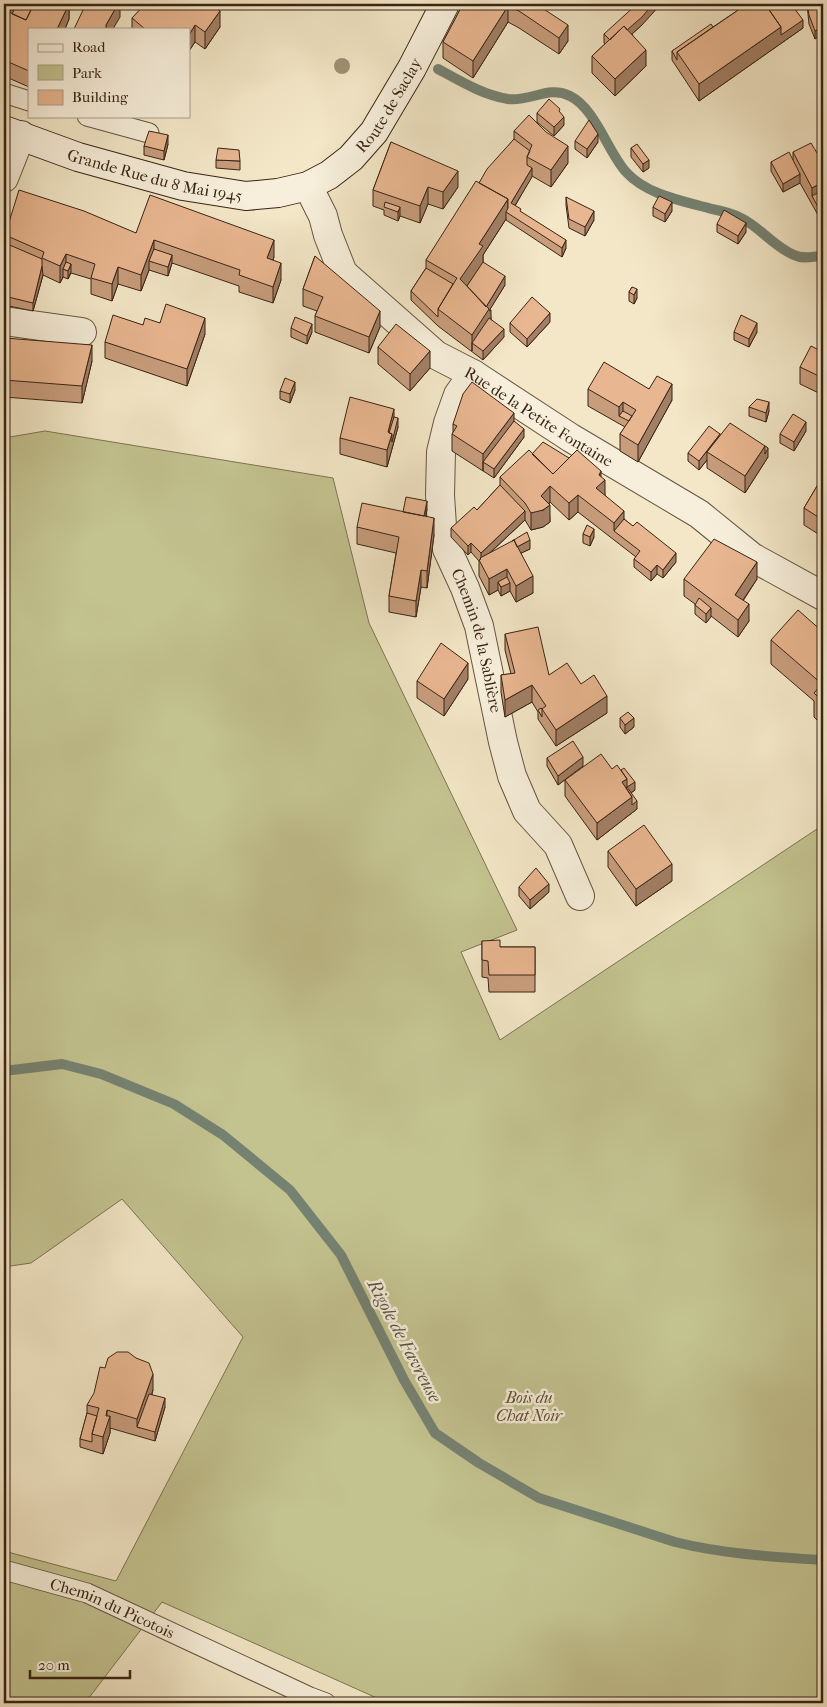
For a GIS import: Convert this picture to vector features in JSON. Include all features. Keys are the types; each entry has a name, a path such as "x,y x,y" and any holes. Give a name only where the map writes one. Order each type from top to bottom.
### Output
{"street":[{"name":"Route de Saclay","path":"308,186 329,175 351,158 374,132 412,68 445,4"},
{"name":"Grande Rue du 8 Mai 1945","path":"12,133 78,157 183,186 246,196 278,193 308,186"},
{"path":"4,178 12,133"},
{"name":"Rue de la Petite Fontaine","path":"308,186 323,216 328,235 343,273 436,355 473,374 571,438 699,514 752,557 823,596"},
{"path":"4,321 82,332"},
{"name":"Chemin de la Sablière","path":"473,374 458,394 441,452 440,495 442,526 447,549 465,588 478,626 512,776 528,810 558,845 580,896"}],"lane":[{"path":"4,93 28,101"},
{"path":"94,118 149,133"},
{"name":"Chemin du Picotois","path":"4,1570 88,1593 326,1703"}],"green space":[{"name":"Bois du Chat Noir","path":"45,431 333,478 369,623 517,930 461,952 500,1040 823,825 823,1703 388,1703 162,1602 85,1703 4,1703 4,1551 116,1581 243,1337 122,1199 31,1263 4,1267 4,438"}],"building":[{"path":"4,4 13,4 9,12 26,20 34,4 69,4 57,28 28,28 28,71 4,60 4,24 7,17 4,15"},
{"path":"17,4 34,4 26,20 12,14"},
{"path":"85,4 118,4 106,28 74,28"},
{"path":"145,4 210,4 220,11 205,32 195,25 190,33 190,28 144,28 132,18"},
{"path":"463,4 536,4 568,25 559,38 519,11 508,6 473,61 443,42"},
{"path":"637,4 653,4 627,30 624,26 610,40 604,34"},
{"path":"747,4 765,4 781,27 699,84 677,52"},
{"path":"765,4 791,4 803,20 781,35 781,27"},
{"path":"807,4 823,4 823,26 815,31 809,15"},
{"path":"711,24 713,27 677,52 677,60 672,51"},
{"path":"624,26 646,50 615,79 592,56"},
{"path":"549,99 560,109 559,111 564,117 554,127 537,113"},
{"path":"529,115 546,132 568,146 551,170 527,157 532,145 514,131"},
{"path":"589,120 598,134 587,149 575,141"},
{"path":"149,131 168,135 164,151 144,146"},
{"path":"514,139 530,151 527,157 527,165 532,168 511,203 521,209 520,211 566,240 562,248 506,212 508,199 479,183 487,169"},
{"path":"391,142 458,171 443,192 428,187 420,206 373,190"},
{"path":"811,143 817,153 823,150 823,187 821,183 812,188 793,152"},
{"path":"637,144 649,160 643,164 631,148"},
{"path":"218,148 239,150 240,161 216,160"},
{"path":"789,152 800,174 783,184 771,162"},
{"path":"476,181 508,199 479,244 483,246 460,279 489,309 472,335 438,309 457,278 426,260"},
{"path":"19,190 84,211 136,233 150,195 274,240 267,258 281,263 273,287 239,275 240,270 154,240 141,275 118,267 112,284 91,278 95,264 66,254 60,266 42,258 44,252 5,235"},
{"path":"821,191 823,204 818,207 812,196"},
{"path":"659,196 672,202 665,214 653,207"},
{"path":"566,197 594,211 585,227 569,219"},
{"path":"385,202 400,207 398,212 384,207"},
{"path":"724,210 746,223 738,236 717,224"},
{"path":"5,243 42,259 33,303 4,296"},
{"path":"154,249 172,255 168,267 149,261"},
{"path":"315,256 380,311 369,337 315,316 323,297 303,289"},
{"path":"66,262 71,264 68,271 63,269"},
{"path":"483,262 505,276 486,307 467,286"},
{"path":"426,268 453,284 438,309 438,317 411,291"},
{"path":"632,287 637,289 634,295 629,292"},
{"path":"532,297 550,313 527,339 510,323"},
{"path":"166,304 205,318 187,369 105,342 113,315 143,325 145,318 160,323"},
{"path":"741,315 757,323 749,339 734,332"},
{"path":"295,317 312,324 307,336 291,328"},
{"path":"489,318 504,329 483,351 472,343"},
{"path":"396,324 430,351 410,374 378,347"},
{"path":"5,338 92,345 82,386 4,380"},
{"path":"811,346 823,352 823,378 800,367"},
{"path":"604,362 649,389 657,376 672,384 638,445 620,434 636,410 623,402 619,407 588,389"},
{"path":"285,378 295,382 290,394 280,391"},
{"path":"472,382 514,413 483,454 452,434 457,426 453,424 463,394"},
{"path":"350,397 394,409 388,432 392,434 387,450 340,438"},
{"path":"757,399 769,402 766,413 749,407"},
{"path":"623,411 632,416 629,421 619,416"},
{"path":"793,414 806,422 794,442 780,434"},
{"path":"394,417 398,418 392,442 392,434 389,433"},
{"path":"514,421 524,429 494,469 483,462"},
{"path":"730,423 765,446 745,476 707,452"},
{"path":"709,426 720,434 699,461 688,453"},
{"path":"543,442 569,458 553,474 532,454"},
{"path":"529,450 553,474 577,450 601,471 599,475 605,480 596,488 624,511 614,523 578,495 569,503 550,486 541,496 550,505 543,510 531,513 525,503 500,477"},
{"path":"823,476 823,520 804,508"},
{"path":"500,485 525,511 481,553 471,543 468,546 451,528 474,507 477,510"},
{"path":"406,497 427,501 424,516 403,512"},
{"path":"362,503 434,518 427,571 421,570 416,601 389,596 399,537 357,527"},
{"path":"624,519 633,526 637,522 676,553 663,570 657,565 651,572 634,559 640,551 614,531"},
{"path":"587,525 594,529 590,537 583,534"},
{"path":"527,532 530,540 517,547 514,540 512,541"},
{"path":"714,539 757,562 735,595 749,604 738,620 684,579"},
{"path":"514,540 533,576 516,586 507,569 489,579 479,560 480,558"},
{"path":"507,577 510,583 501,587 498,582"},
{"path":"699,598 711,608 706,614 695,605"},
{"path":"798,610 823,632 823,702 814,693 822,684 771,640"},
{"path":"538,627 549,675 567,663 581,684 594,675 607,696 556,730 542,709 546,706 532,685 505,700 501,675 515,673 505,634"},
{"path":"441,643 468,663 444,699 417,681"},
{"path":"542,709 542,717 538,710"},
{"path":"628,712 634,718 625,725 620,718"},
{"path":"573,741 583,757 558,776 547,758"},
{"path":"601,754 612,769 617,765 627,779 622,782 632,797 597,823 565,780"},
{"path":"624,768 635,782 627,787 627,779 621,770"},
{"path":"627,787 637,801 632,805 632,797"},
{"path":"644,825 672,864 636,889 608,851"},
{"path":"536,868 549,884 530,900 519,887"},
{"path":"500,940 500,947 535,947 535,975 489,975 488,961 482,960 482,941"},
{"path":"117,1352 128,1352 136,1358 149,1363 153,1374 137,1419 107,1410 106,1416 110,1416 103,1437 92,1434 99,1408 87,1405 94,1393 100,1367 105,1368 108,1358"},
{"path":"149,1394 165,1398 155,1432 137,1427"},
{"path":"87,1413 97,1416 92,1434 92,1442 80,1439"}],"waterway":[{"path":"438,69 481,91 508,99 555,92 570,96 587,110 626,172 644,186 678,200 738,216 780,247 798,256 805,258 823,256"},
{"name":"Rigole de Favreuse","path":"4,1071 62,1064 101,1074 174,1104 223,1135 290,1190 341,1255 404,1380 435,1433 479,1463 539,1498 675,1542 730,1552 823,1560"}]}
